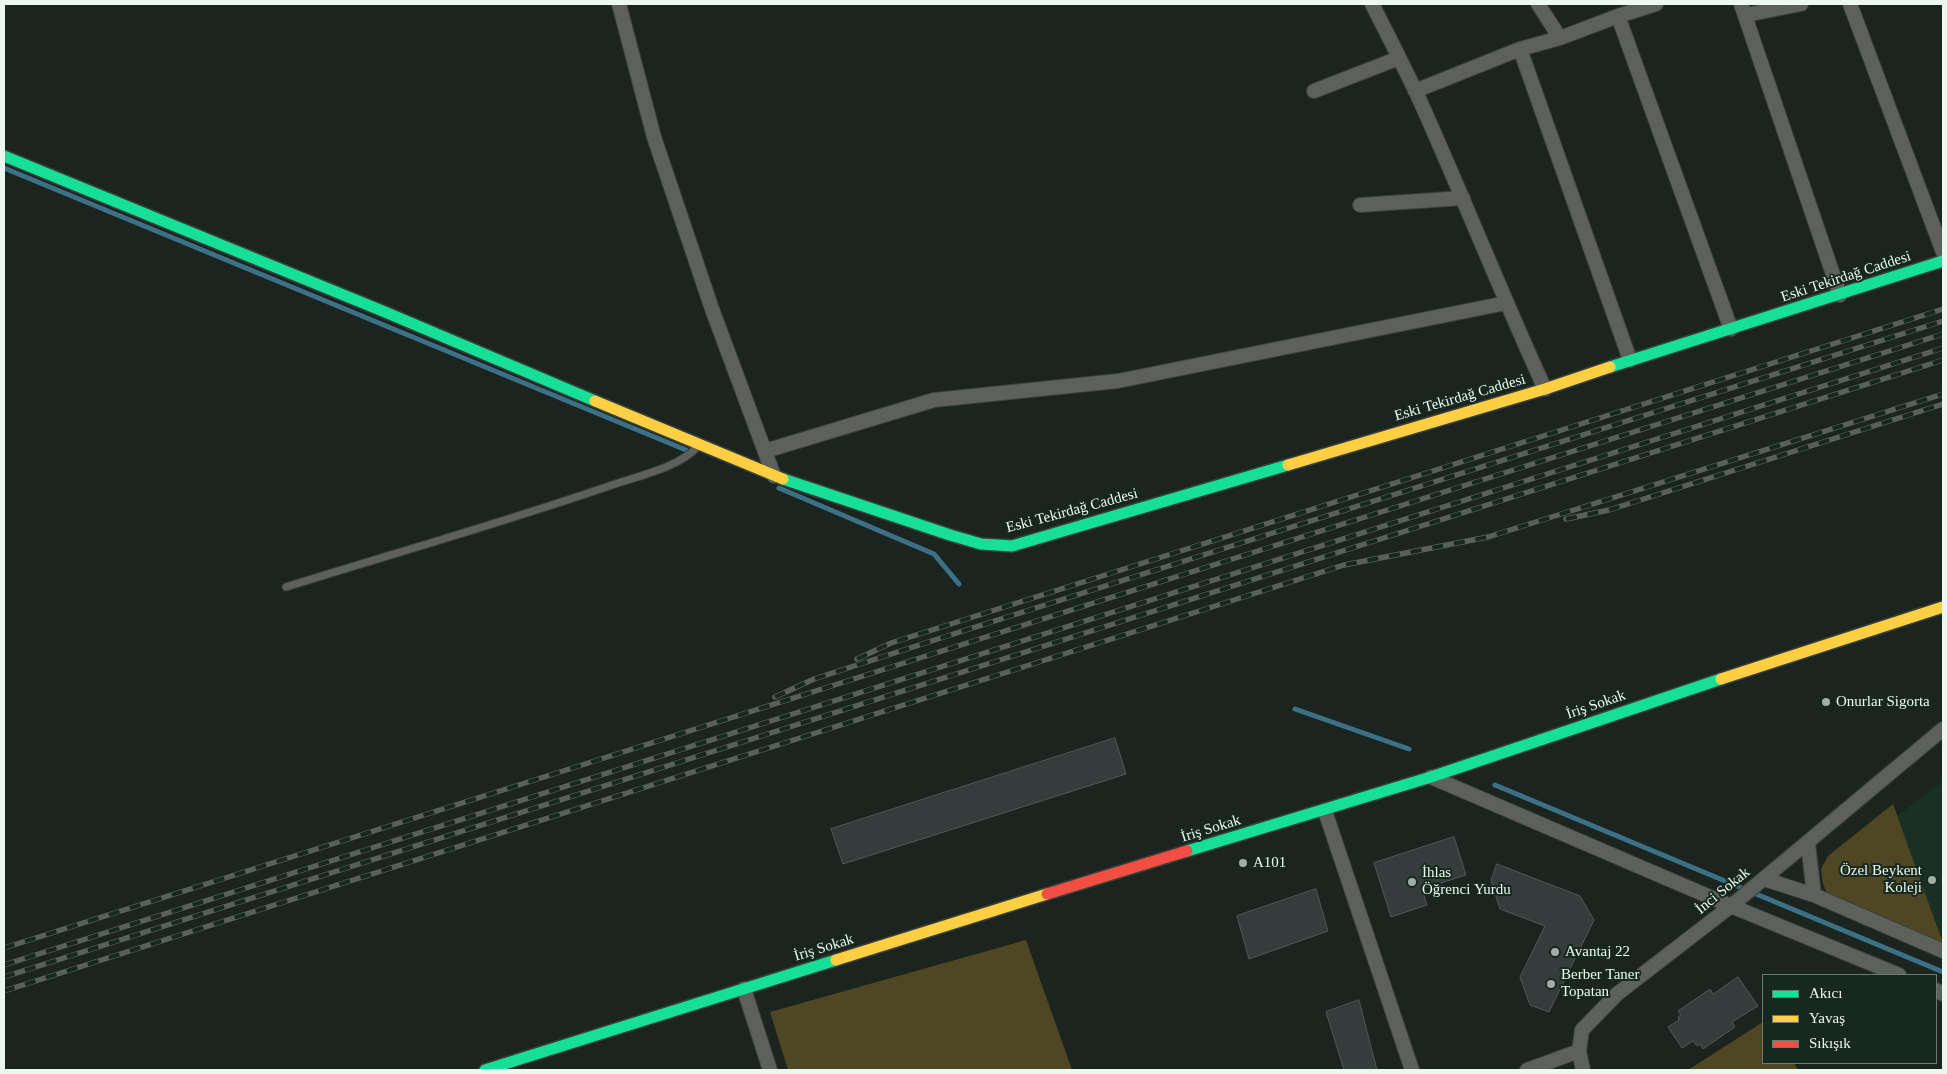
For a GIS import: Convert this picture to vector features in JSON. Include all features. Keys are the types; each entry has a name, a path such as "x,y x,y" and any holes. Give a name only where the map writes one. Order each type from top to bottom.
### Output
{"street":[{"path":"619,4 654,137 712,309 774,476"},
{"path":"1372,4 1415,91 1463,198 1544,389"},
{"path":"1538,4 1560,38"},
{"path":"1415,91 1520,49 1560,38 1656,4"},
{"path":"1801,4 1744,9 1840,295"},
{"path":"1850,4 1943,252"},
{"path":"1618,16 1731,329"},
{"path":"1520,49 1630,360"},
{"path":"1314,91 1399,58"},
{"name":"Eski Tekirdağ Caddesi","path":"4,156 376,308 774,476 950,535 982,544 1012,546 1544,389 1943,261"},
{"path":"1360,205 1463,198"},
{"path":"765,451 934,400 1118,381 1506,303"},
{"name":"İriş Sokak","path":"485,1070 1069,887 1325,811 1943,607"},
{"name":"İnci Sokak","path":"1579,1050 1582,1030 1617,994 1731,906 1943,729"},
{"path":"1432,777 1731,906 1897,974"},
{"path":"1325,811 1412,1070"},
{"path":"1808,842 1814,895"},
{"path":"1764,878 1814,895 1943,952"},
{"path":"744,989 770,1070"},
{"path":"1527,1070 1579,1050 1583,1070"}],"lane":[{"path":"286,587 578,496 675,463 690,455 698,445"}],"shaded area":[{"name":"Özel Beykent Koleji","path":"1943,778 1943,943 1897,816 1942,782"},
{"path":"1893,804 1943,943 1943,949 1827,893 1823,884 1821,869 1828,856"},
{"path":"1026,940 1072,1070 788,1070 770,1012"},
{"path":"1762,1023 1762,1064 1795,1064 1798,1070 1688,1070"}],"building":[{"path":"1115,738 1126,774 843,864 831,829"},
{"name":"İhlas Öğrenci Yurdu","path":"1454,837 1466,875 1422,889 1427,905 1391,917 1374,863"},
{"name":"Avantaj 22","path":"1497,864 1580,896 1594,920 1549,1012 1530,1005 1520,977 1545,926 1500,909 1491,881"},
{"path":"1316,889 1328,931 1249,959 1237,916"},
{"path":"1738,977 1758,1006 1732,1022 1735,1027 1703,1049 1700,1044 1697,1046 1693,1041 1682,1048 1668,1027 1679,1020 1678,1017 1681,1015 1678,1011 1710,989 1713,994"},
{"path":"1359,1000 1377,1070 1344,1070 1326,1012"}],"waterway":[{"path":"4,168 686,450"},
{"path":"779,488 934,554 959,584"},
{"path":"1295,709 1409,749"},
{"path":"1495,785 1943,972"}],"railway":[{"path":"857,659 891,643 1943,309"},
{"path":"775,697 814,679 944,637 1943,321"},
{"path":"4,948 1943,334"},
{"path":"4,965 1943,348"},
{"path":"4,977 1943,360"},
{"path":"4,991 1344,565 1488,537 1943,394"},
{"path":"1566,519 1609,510 1943,404"}],"traffic: fast":[{"path":"4,156 385,312 595,401"},
{"path":"1610,367 1943,261"},
{"path":"783,479 950,535 981,544 1012,546 1288,465"},
{"path":"1187,851 1431,777 1721,679"},
{"path":"485,1070 836,960"}],"traffic: slow":[{"path":"1288,465 1545,389 1610,367"},
{"path":"595,401 783,479"},
{"path":"1721,679 1943,607"},
{"path":"836,960 1047,894"}],"traffic: jam":[{"path":"1047,894 1187,851"}],"place":[{"name":"Onurlar Sigorta","path":"1826,702"},
{"name":"A101","path":"1243,863"},
{"name":"Özel Beykent Koleji","path":"1932,880"},
{"name":"İhlas Öğrenci Yurdu","path":"1412,882"},
{"name":"Avantaj 22","path":"1555,952"},
{"name":"Berber Taner Topatan","path":"1551,984"}]}
